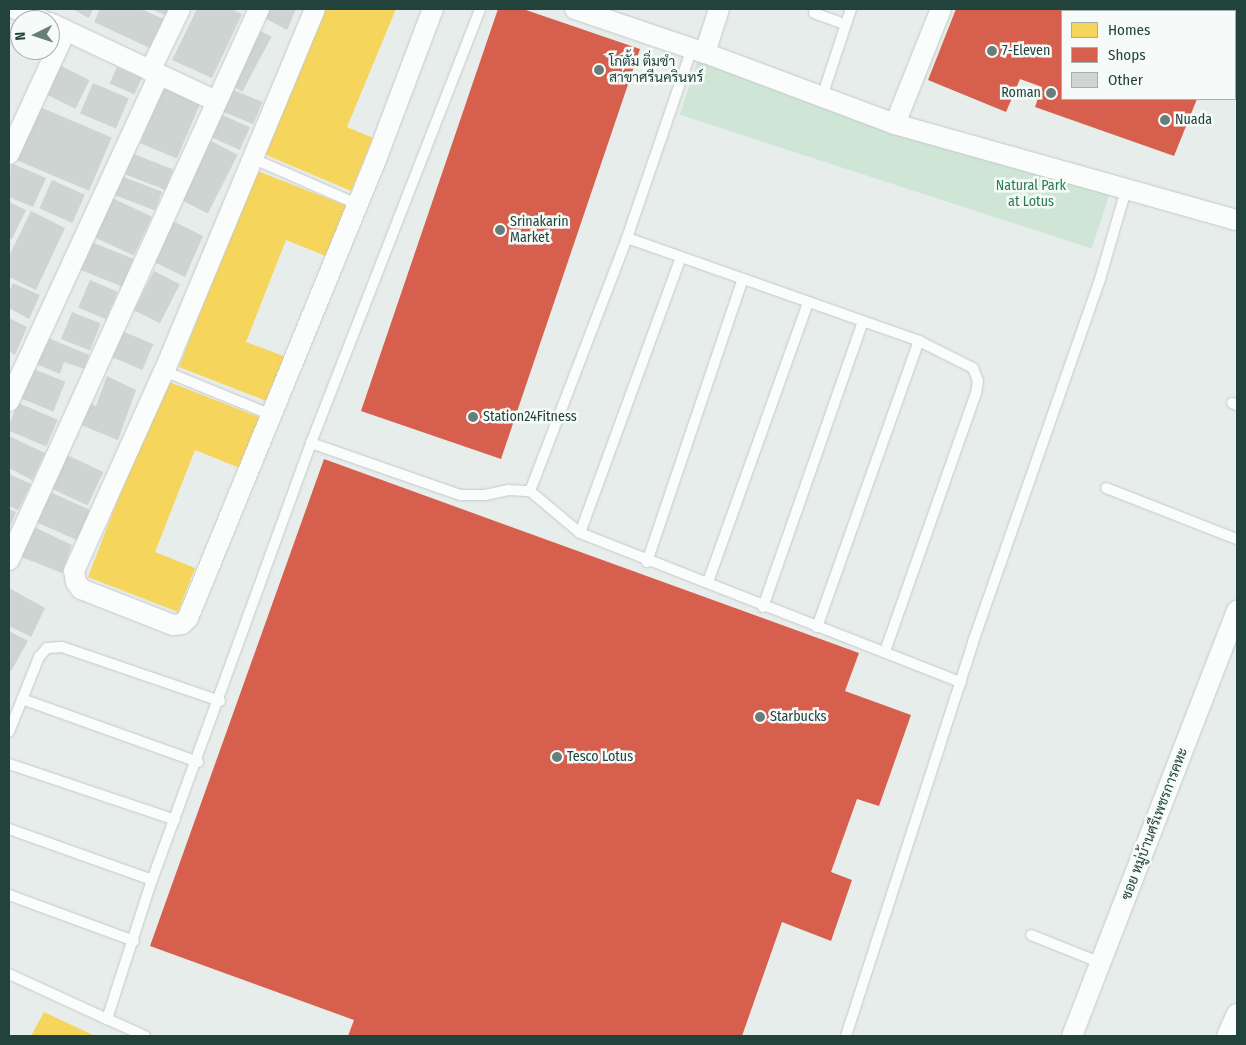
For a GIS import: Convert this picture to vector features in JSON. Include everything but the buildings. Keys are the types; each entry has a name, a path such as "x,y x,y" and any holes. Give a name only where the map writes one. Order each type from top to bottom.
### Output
{"street":[{"path":"9,401 155,73 180,9"},
{"path":"9,560 259,9"},
{"path":"315,9 254,159 164,370 74,571 76,582 90,593 173,626 182,624 188,618 357,204 433,9"},
{"path":"575,9 699,50 895,124 1237,220"},
{"path":"699,50 719,9"},
{"path":"895,124 941,9"},
{"path":"60,28 216,101"},
{"path":"9,154 45,60"},
{"name":"ซอย หมู่บ้านศรีเพชรการคหะ","path":"1072,1036 1237,611"},
{"path":"1228,1036 1237,1014"}],"lane":[{"path":"107,1019 134,941 152,880 198,762 311,443 480,9"},
{"path":"822,96 851,9"},
{"path":"814,13 845,24"},
{"path":"530,492 699,50"},
{"path":"254,159 357,204"},
{"path":"846,1036 961,682 1100,280 1126,190"},
{"path":"627,238 919,342 973,368 978,381 885,652"},
{"path":"580,533 681,257"},
{"path":"647,562 743,279"},
{"path":"708,582 808,302"},
{"path":"763,607 863,322"},
{"path":"817,627 919,342"},
{"path":"164,370 272,415"},
{"path":"311,443 460,495 475,496 508,490 530,492 580,533 647,562 708,582 763,607 961,682"},
{"path":"1106,488 1237,539"},
{"path":"9,732 39,657 47,648 62,647 220,701"},
{"path":"22,699 198,762"},
{"path":"9,764 175,820"},
{"path":"9,829 152,880"},
{"path":"9,895 134,941"},
{"path":"1032,935 1101,963"},
{"path":"9,974 145,1036"}],"green space":[{"name":"Natural Park at Lotus","path":"700,53 1112,187 1092,249 680,115"}],"place":[{"name":"7-Eleven","path":"992,51"},
{"name":"โกตั้ม ติ่มซำ สาขาศรีนครินทร์","path":"599,70"},
{"name":"Roman","path":"1051,93"},
{"name":"Nuada","path":"1165,120"},
{"name":"Srinakarin Market","path":"500,230"},
{"name":"Station24Fitness","path":"473,417"},
{"name":"Starbucks","path":"760,717"},
{"name":"Tesco Lotus","path":"557,757"}]}
